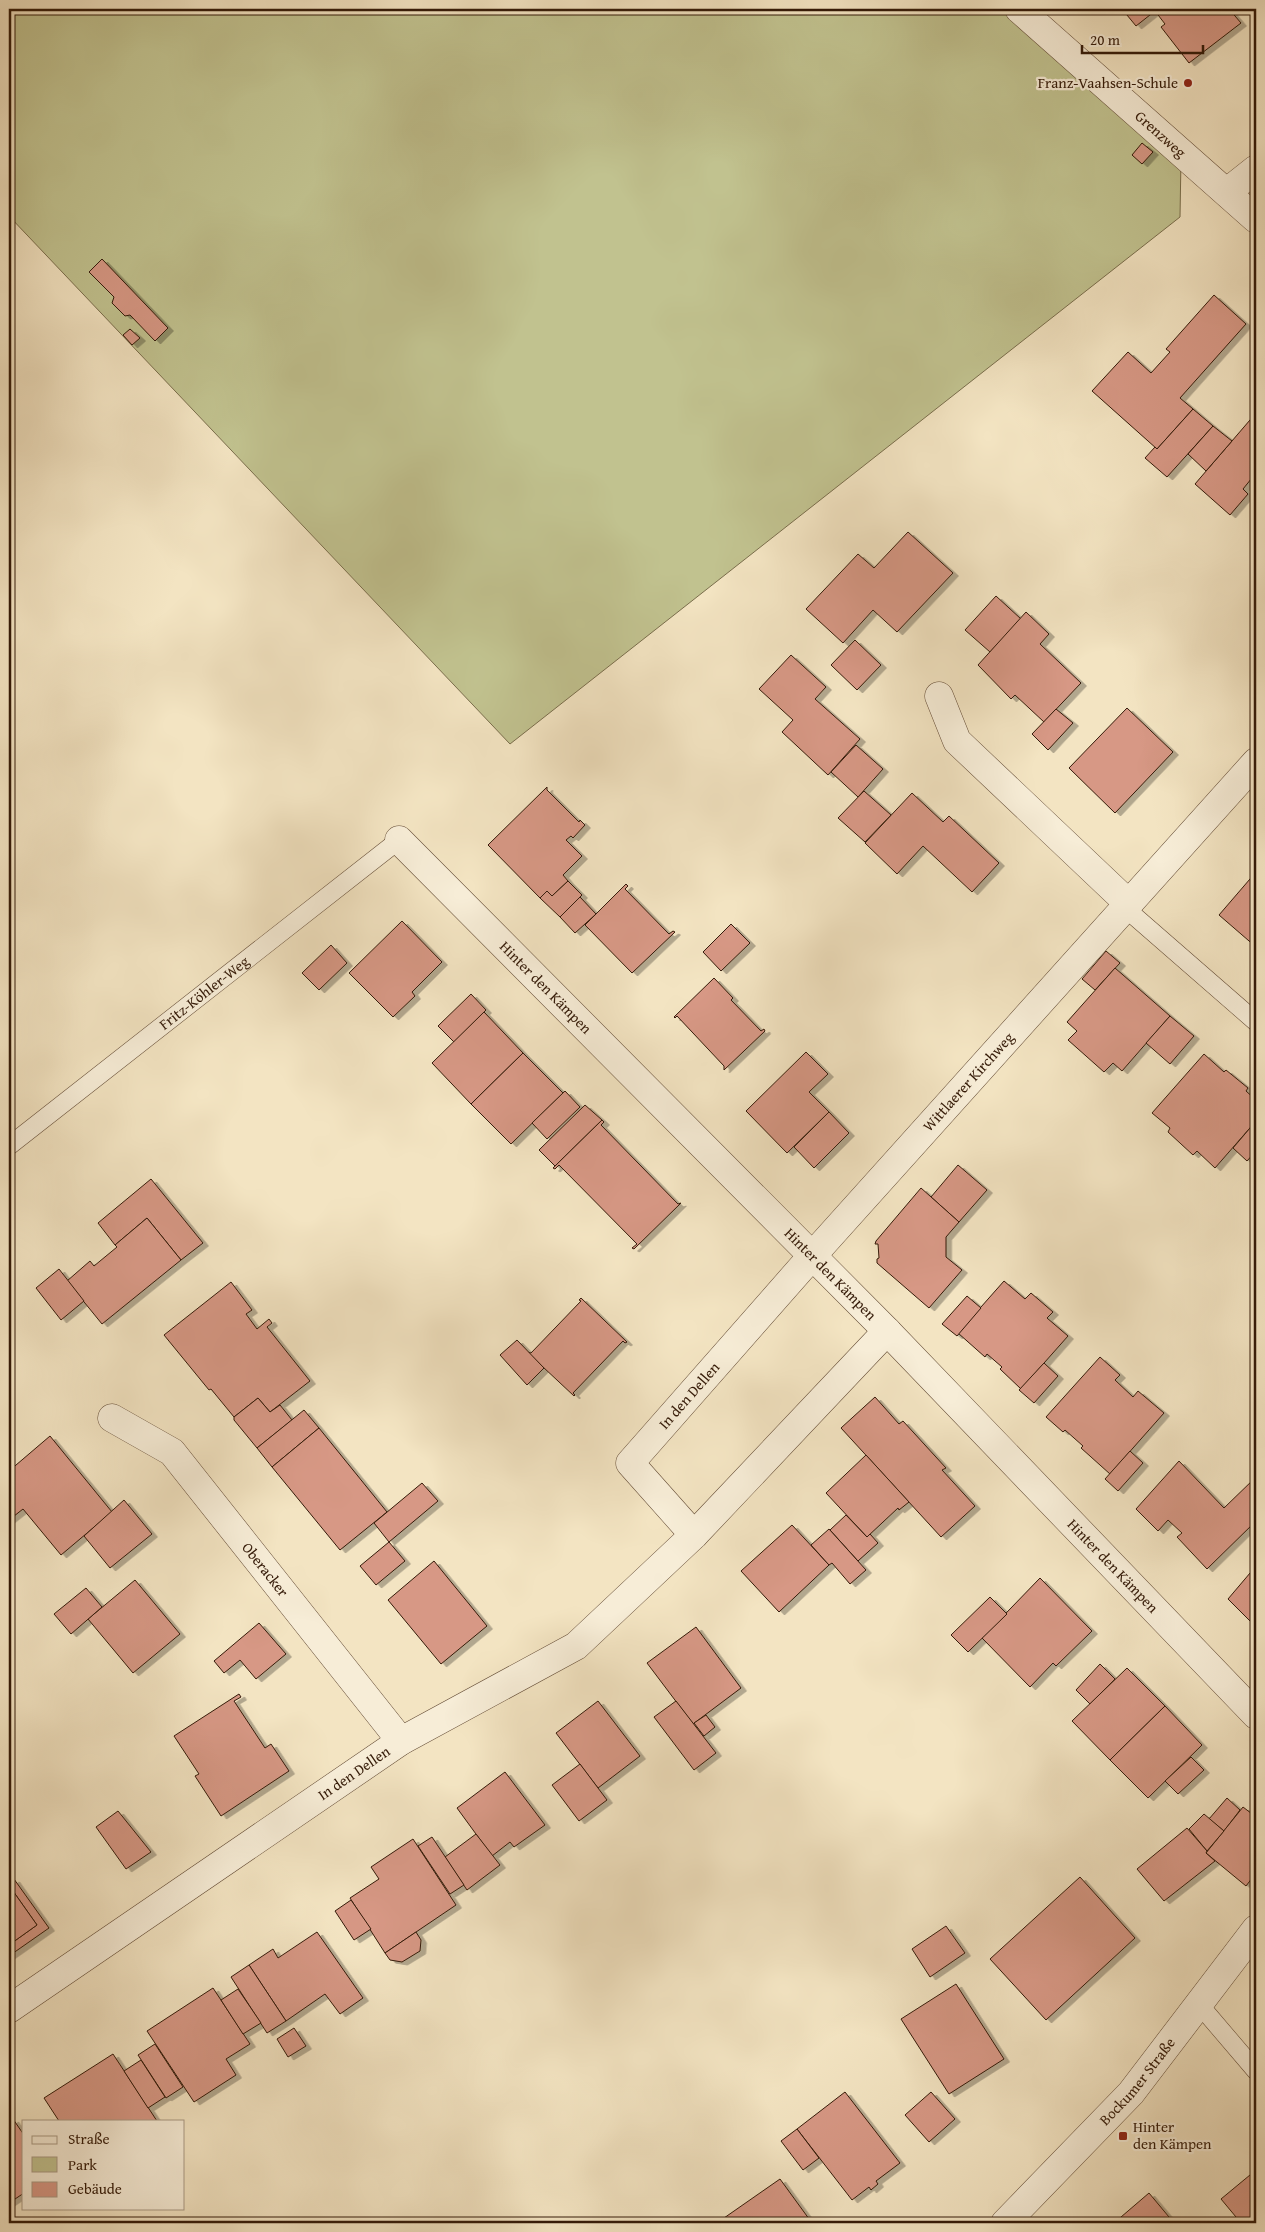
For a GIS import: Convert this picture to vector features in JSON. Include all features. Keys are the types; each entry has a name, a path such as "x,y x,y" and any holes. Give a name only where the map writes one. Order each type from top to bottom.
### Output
{"street":[{"name":"Grenzweg","path":"1019,9 1256,219"},
{"path":"1227,192 1256,169"},
{"path":"939,696 957,741 1126,905"},
{"name":"Wittlaerer Kirchweg","path":"812,1256 1256,762"},
{"name":"Hinter den Kämpen","path":"399,840 887,1331 1256,1715"},
{"name":"In den Dellen","path":"694,1535 630,1463 812,1256"},
{"name":"In den Dellen","path":"9,2009 401,1741 576,1646 694,1535 887,1331"},
{"name":"Oberacker","path":"112,1418 172,1452 401,1741"},
{"name":"Bockumer Straße","path":"1005,2223 1131,2093 1256,1929"}],"lane":[{"name":"Fritz-Köhler-Weg","path":"9,1146 399,840"},
{"path":"1126,905 1256,1022"},
{"path":"1198,2003 1256,2071"}],"green space":[{"path":"9,9 1011,9 1181,158 1180,217 510,744 9,216"}],"building":[{"path":"1122,9 1229,9 1241,23 1189,63 1161,27 1165,24 1155,11 1136,26"},
{"path":"1142,143 1153,152 1142,164 1132,155"},
{"path":"102,259 168,328 155,341 130,315 125,316 112,303 114,297 89,272"},
{"path":"1214,295 1246,324 1180,398 1193,409 1157,449 1092,391 1128,352 1151,373 1170,352 1166,349"},
{"path":"130,329 140,338 132,345 123,335"},
{"path":"1193,409 1213,426 1167,477 1145,458 1155,447 1157,449"},
{"path":"1256,413 1256,473 1243,489 1248,494 1230,515 1195,484"},
{"path":"1213,426 1232,441 1206,471 1188,454"},
{"path":"908,532 953,573 897,632 873,610 843,643 806,609 858,554 874,568"},
{"path":"996,596 1021,619 990,652 965,630"},
{"path":"1026,612 1049,634 1040,644 1081,683 1044,722 1015,695 1011,699 978,665"},
{"path":"855,640 881,665 857,690 831,665"},
{"path":"791,655 826,687 815,699 860,739 828,775 782,732 793,720 759,689"},
{"path":"1127,708 1173,752 1115,813 1069,768"},
{"path":"1056,709 1073,723 1048,750 1032,734"},
{"path":"856,745 883,769 858,797 831,772"},
{"path":"547,787 547,790 579,822 580,820 585,825 573,838 571,836 566,840 582,856 563,875 568,881 552,896 547,891 540,898 488,845"},
{"path":"864,791 891,815 865,842 838,818"},
{"path":"912,793 943,822 949,816 999,863 972,892 923,846 897,874 865,843"},
{"path":"1256,872 1256,947 1219,915"},
{"path":"568,881 582,895 560,917 540,898 547,891 552,896"},
{"path":"626,884 628,886 625,889 669,934 673,931 675,932 632,973 585,925"},
{"path":"580,897 596,914 575,933 560,917"},
{"path":"402,921 442,962 412,992 415,996 393,1017 349,973"},
{"path":"731,924 750,943 721,971 703,952"},
{"path":"331,945 347,963 319,990 302,973"},
{"path":"1106,951 1120,963 1095,990 1082,979"},
{"path":"1115,968 1170,1016 1122,1071 1113,1063 1104,1072 1068,1040 1077,1031 1067,1022"},
{"path":"714,978 733,998 731,1000 761,1031 764,1029 765,1031 724,1070 724,1066 677,1016 674,1017"},
{"path":"471,994 486,1010 454,1042 438,1026"},
{"path":"484,1012 523,1053 471,1104 432,1063"},
{"path":"1170,1016 1194,1036 1170,1064 1146,1043"},
{"path":"806,1052 828,1074 809,1092 829,1112 787,1153 746,1111"},
{"path":"523,1053 563,1093 511,1144 471,1104"},
{"path":"1204,1054 1224,1072 1226,1070 1248,1088 1246,1091 1256,1100 1256,1121 1215,1168 1197,1151 1193,1155 1168,1132 1170,1128 1152,1113"},
{"path":"565,1091 580,1107 547,1139 532,1123"},
{"path":"585,1105 602,1120 555,1166 539,1150"},
{"path":"829,1112 849,1133 814,1168 794,1147"},
{"path":"602,1120 604,1122 601,1125 678,1204 681,1203 634,1249 632,1248 637,1244 559,1165 555,1169 553,1168"},
{"path":"1256,1121 1256,1151 1247,1161 1233,1148"},
{"path":"958,1165 987,1190 959,1222 931,1197"},
{"path":"151,1179 203,1243 181,1260 147,1218 115,1245 98,1223"},
{"path":"921,1188 959,1222 946,1237 946,1257 962,1270 929,1308 877,1263 879,1258 878,1244 875,1244"},
{"path":"147,1218 181,1260 102,1324 67,1281 90,1261 94,1266"},
{"path":"59,1269 84,1301 61,1320 36,1288"},
{"path":"1004,1281 1025,1299 1031,1293 1053,1312 1047,1318 1068,1336 1021,1389 1000,1369 1002,1367 987,1354 985,1357 958,1333"},
{"path":"231,1282 252,1310 246,1314 257,1329 269,1319 272,1323 267,1327 310,1381 270,1412 258,1398 234,1417 164,1335"},
{"path":"967,1296 981,1308 957,1336 942,1324"},
{"path":"581,1298 627,1342 623,1341 573,1393 574,1396 527,1352 531,1353 581,1301 579,1300"},
{"path":"517,1340 544,1368 527,1385 500,1355"},
{"path":"1100,1357 1120,1375 1115,1380 1133,1397 1138,1391 1164,1413 1110,1474 1081,1448 1083,1446 1046,1417"},
{"path":"1044,1363 1058,1376 1034,1403 1019,1390"},
{"path":"875,1397 899,1424 903,1421 946,1468 942,1470 975,1506 941,1537 841,1428"},
{"path":"258,1398 270,1412 280,1405 292,1420 257,1448 234,1420 234,1417"},
{"path":"304,1410 319,1428 272,1467 257,1448"},
{"path":"319,1428 387,1512 340,1550 272,1467"},
{"path":"50,1436 112,1512 61,1555 23,1509 9,1520 9,1471"},
{"path":"1130,1451 1143,1463 1118,1491 1105,1479"},
{"path":"866,1455 909,1502 899,1510 898,1508 867,1537 826,1493"},
{"path":"1179,1461 1224,1508 1256,1477 1256,1521 1207,1569 1177,1537 1182,1533 1168,1520 1158,1531 1136,1509"},
{"path":"422,1483 438,1501 389,1542 374,1523"},
{"path":"124,1500 152,1534 110,1568 84,1536"},
{"path":"846,1515 867,1537 870,1534 878,1543 858,1561 830,1530"},
{"path":"792,1525 829,1565 779,1612 741,1571"},
{"path":"829,1529 866,1570 850,1584 832,1563 829,1565 811,1545"},
{"path":"389,1542 405,1561 376,1585 360,1566"},
{"path":"434,1561 487,1626 441,1664 388,1600"},
{"path":"1256,1566 1256,1627 1228,1599"},
{"path":"1040,1578 1092,1631 1056,1666 1053,1663 1030,1687 982,1638"},
{"path":"135,1580 180,1634 133,1673 88,1619"},
{"path":"86,1588 102,1607 71,1634 54,1614"},
{"path":"990,1597 1007,1614 968,1652 951,1635"},
{"path":"259,1623 286,1654 256,1679 240,1660 224,1673 214,1661"},
{"path":"696,1627 741,1688 693,1724 647,1663"},
{"path":"1100,1664 1115,1679 1090,1704 1076,1690"},
{"path":"1127,1668 1165,1706 1110,1760 1072,1721"},
{"path":"239,1694 241,1697 234,1701 265,1748 271,1744 289,1771 221,1816 195,1776 199,1774 174,1736"},
{"path":"598,1701 640,1756 598,1788 556,1733"},
{"path":"676,1701 716,1753 694,1770 654,1717"},
{"path":"1165,1706 1202,1745 1148,1798 1110,1760"},
{"path":"706,1715 715,1727 704,1736 694,1723"},
{"path":"1191,1757 1204,1770 1178,1794 1165,1781"},
{"path":"580,1764 607,1800 579,1821 552,1785"},
{"path":"505,1772 545,1825 514,1847 510,1842 492,1856 457,1808"},
{"path":"1227,1798 1240,1810 1224,1831 1209,1819"},
{"path":"1243,1807 1256,1817 1256,1873 1246,1886 1206,1853"},
{"path":"118,1811 151,1852 126,1869 96,1827"},
{"path":"1204,1814 1224,1831 1207,1851 1189,1829"},
{"path":"1187,1828 1207,1851 1206,1853 1215,1861 1164,1901 1137,1869"},
{"path":"476,1834 500,1865 467,1890 445,1857"},
{"path":"432,1837 464,1885 450,1894 418,1846"},
{"path":"413,1839 456,1905 385,1953 350,1898 379,1879 371,1867"},
{"path":"1080,1877 1135,1938 1046,2020 990,1959"},
{"path":"14,1879 49,1928 9,1956 9,1945 37,1925 13,1891 9,1894 9,1882"},
{"path":"13,1891 37,1925 9,1945 9,1894"},
{"path":"351,1900 371,1929 354,1940 335,1911"},
{"path":"946,1926 965,1953 930,1977 912,1949"},
{"path":"317,1932 363,1998 340,2014 325,1994 286,2021 249,1965 273,1949 278,1958"},
{"path":"416,1932 421,1940 420,1951 402,1962 390,1960 385,1953"},
{"path":"249,1965 286,2021 267,2033 231,1977"},
{"path":"956,1984 1004,2059 949,2094 901,2019"},
{"path":"213,1988 250,2044 226,2059 236,2075 194,2102 147,2031"},
{"path":"238,1989 261,2023 243,2034 221,2000"},
{"path":"294,2028 306,2046 288,2057 277,2039"},
{"path":"155,2044 183,2087 166,2098 138,2055"},
{"path":"113,2054 156,2120 58,2120 44,2098"},
{"path":"141,2060 165,2097 148,2108 124,2071"},
{"path":"845,2092 900,2163 876,2181 878,2184 871,2190 869,2187 852,2200 797,2129"},
{"path":"931,2092 955,2119 929,2142 905,2115"},
{"path":"13,2119 22,2132 22,2194 9,2203 9,2122"},
{"path":"797,2129 819,2158 803,2170 781,2141"},
{"path":"1256,2170 1256,2223 1241,2223 1221,2199"},
{"path":"780,2179 812,2223 728,2223 724,2218"},
{"path":"1149,2193 1174,2223 1114,2223"}],"place":[{"name":"Franz-Vaahsen-Schule","path":"1188,83"},
{"name":"Hinter den Kämpen","path":"1123,2136"}]}
